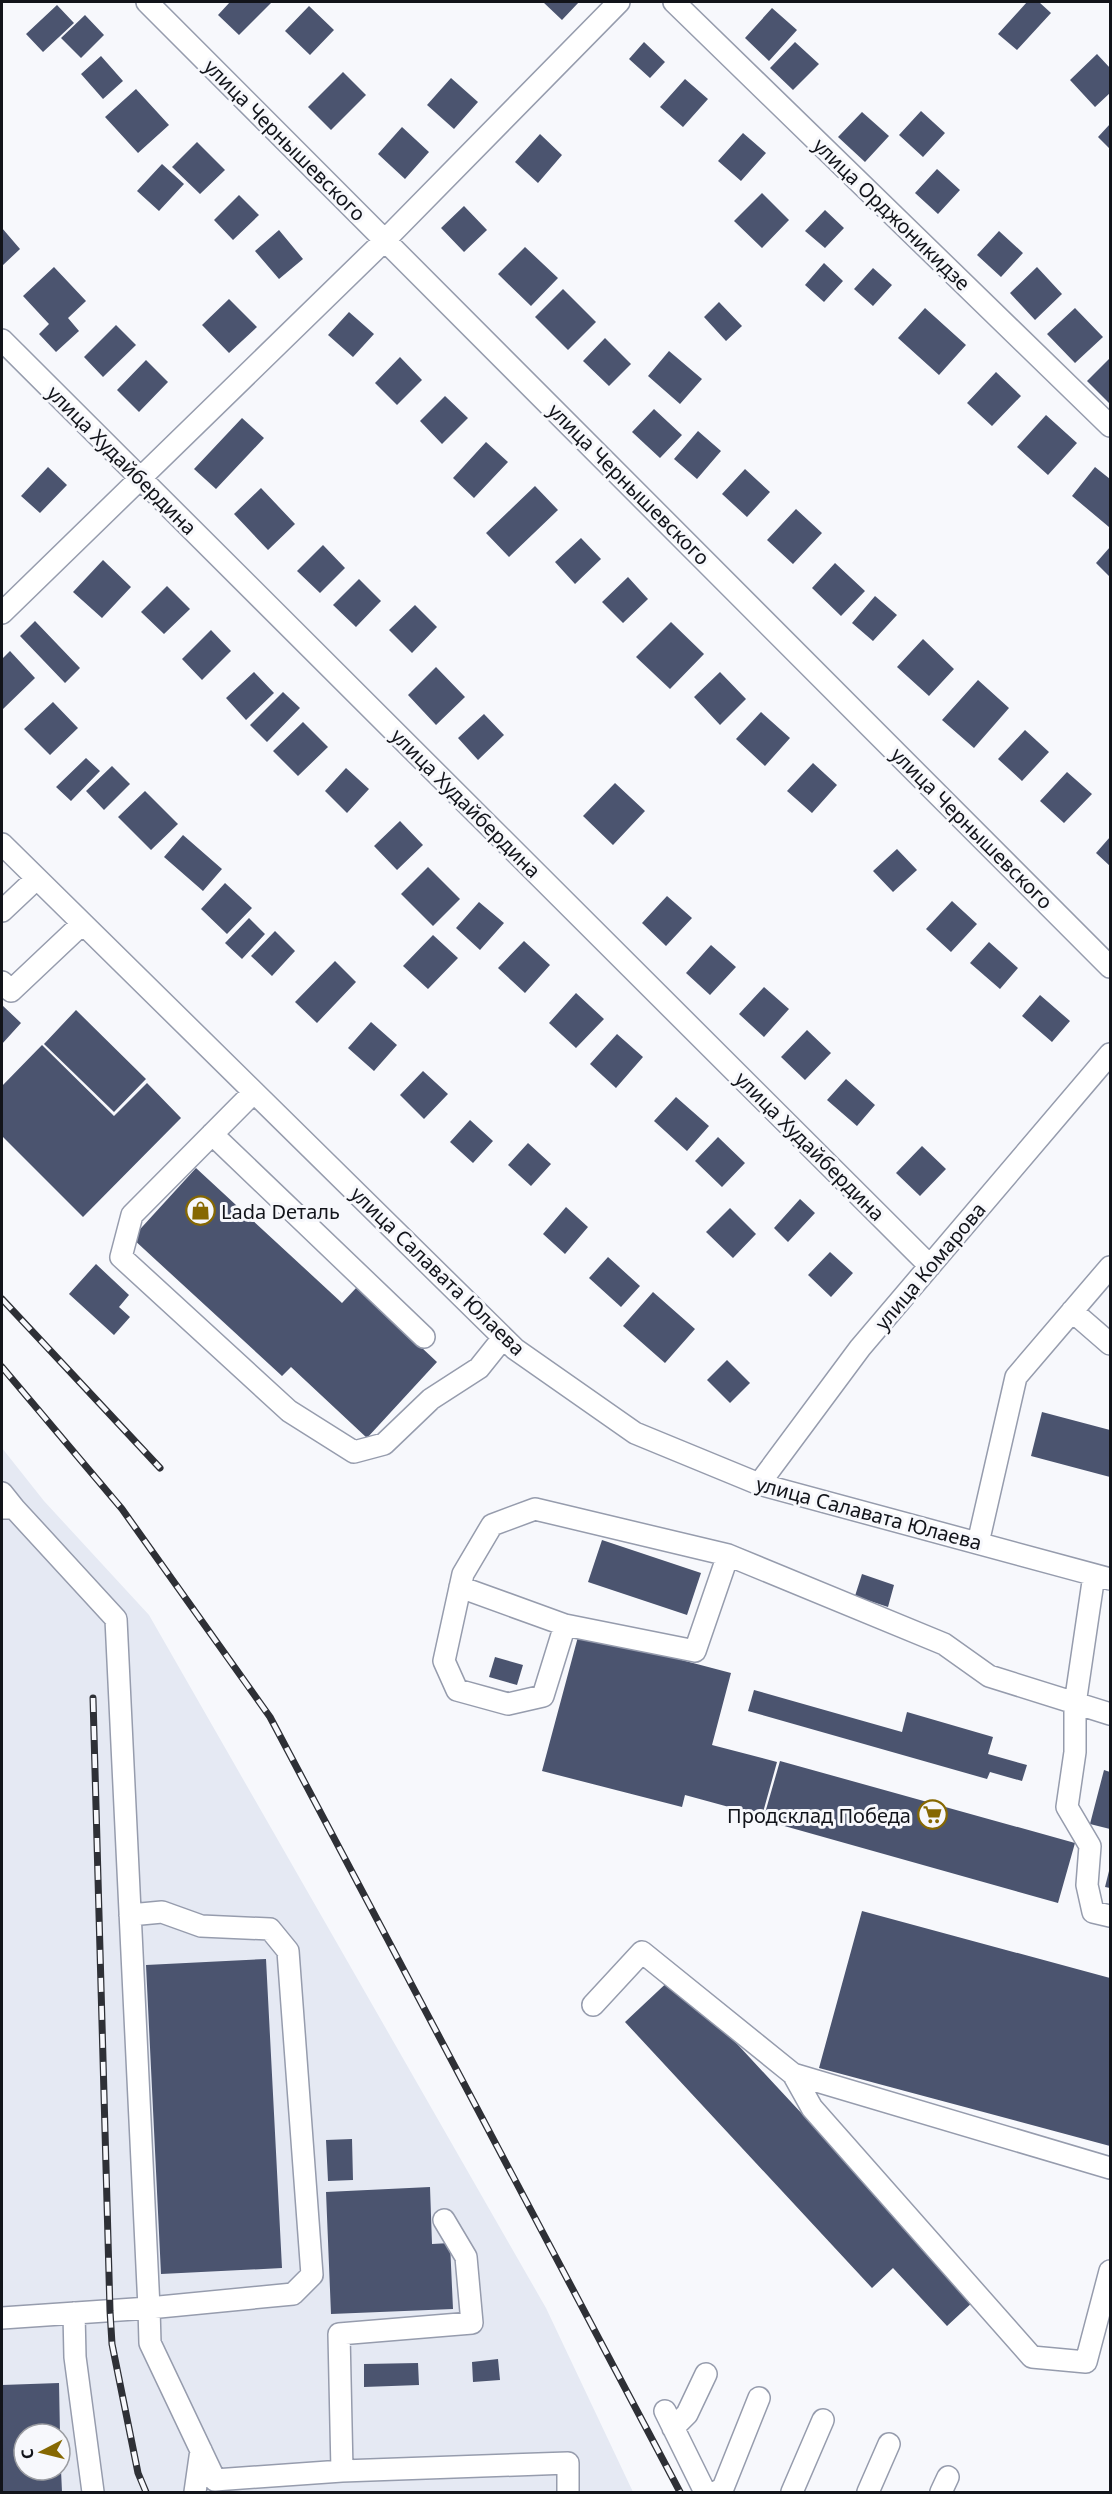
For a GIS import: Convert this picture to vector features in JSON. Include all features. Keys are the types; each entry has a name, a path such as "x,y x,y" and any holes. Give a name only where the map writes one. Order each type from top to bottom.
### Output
{"street":[{"name":"улица Чернышевского","path":"147,2 1110,967"},
{"path":"2,613 385,240 619,2"},
{"name":"улица Орджоникидзе","path":"674,2 1110,426"},
{"name":"улица Худайбердина","path":"2,340 930,1266"},
{"name":"улица Салавата Юлаева","path":"2,844 514,1349 635,1433 759,1484 1102,1577"},
{"path":"2,911 36,879"},
{"path":"2,982 11,990 82,924"},
{"name":"улица Комарова","path":"759,1484 860,1348 1110,1054"},
{"path":"254,1092 132,1215 120,1257 289,1411 354,1452 384,1444 431,1399 479,1368 503,1338"},
{"path":"212,1134 424,1337"},
{"path":"978,1543 1016,1377 1110,1267"},
{"path":"1072,1311 1110,1344"},
{"path":"6,1503 116,1619 150,2343 215,2480 342,2470 568,2463 568,2493"},
{"path":"565,1624 543,1696 508,1704 457,1690 444,1662 463,1574 492,1525 535,1509 728,1555 944,1644 989,1677 1110,1714"},
{"path":"460,1587 565,1624 695,1651 728,1555"},
{"path":"1102,1577 1075,1704 1075,1752 1067,1807 1090,1846 1087,1885 1093,1912 1110,1916"},
{"path":"2,2318 149,2308 293,2294 312,2275 288,1951 270,1929 201,1926 162,1912 130,1915"},
{"path":"593,2005 642,1952 793,2074 812,2108 1032,2357 1086,2362 1110,2271"},
{"path":"793,2074 1110,2168"},
{"path":"342,2470 339,2334 472,2323 466,2257 444,2220"},
{"path":"74,2313 75,2357 93,2493"},
{"path":"705,2493 669,2419 687,2414 706,2374"},
{"path":"716,2493 723,2488 759,2398"},
{"path":"792,2493 823,2420"},
{"path":"868,2493 889,2444"},
{"path":"195,2493 201,2450"}],"shaded area":[{"path":"2,1448 44,1501 149,1615 546,2308 633,2492 2,2492"}],"building":[{"path":"230,2 272,2 239,35 218,15"},
{"path":"543,2 579,2 562,20"},
{"path":"1027,2 1039,2 1051,13 1017,50 998,34"},
{"path":"57,5 74,23 43,52 26,34"},
{"path":"309,6 334,30 310,55 285,31"},
{"path":"772,8 797,30 769,61 745,38"},
{"path":"85,15 104,35 81,58 61,38"},
{"path":"644,42 665,62 650,78 629,59"},
{"path":"795,42 819,64 793,90 770,68"},
{"path":"1097,54 1110,68 1110,93 1095,107 1070,80"},
{"path":"101,56 123,81 103,99 81,74"},
{"path":"343,72 366,95 331,130 308,107"},
{"path":"451,78 478,102 454,129 427,105"},
{"path":"685,79 708,99 683,127 660,107"},
{"path":"136,89 169,125 138,153 105,117"},
{"path":"921,111 945,133 923,157 899,135"},
{"path":"862,112 889,136 865,162 838,137"},
{"path":"1110,124 1110,149 1098,137"},
{"path":"402,127 429,152 405,179 378,154"},
{"path":"743,133 766,153 741,181 718,161"},
{"path":"540,134 562,155 538,183 515,162"},
{"path":"197,142 225,170 200,194 172,167"},
{"path":"162,164 184,184 159,211 137,191"},
{"path":"937,169 960,190 938,214 915,193"},
{"path":"762,193 789,220 762,248 734,221"},
{"path":"239,195 259,215 233,240 214,220"},
{"path":"464,206 487,230 464,252 441,228"},
{"path":"825,210 844,228 825,248 805,231"},
{"path":"2,228 20,249 2,266"},
{"path":"279,230 303,259 279,279 255,251"},
{"path":"999,231 1023,253 1001,277 977,255"},
{"path":"525,247 558,278 531,306 498,274"},
{"path":"824,263 843,281 824,302 805,285"},
{"path":"54,267 86,301 68,318 79,331 56,352 39,334 49,324 23,296"},
{"path":"1037,267 1062,294 1035,320 1010,293"},
{"path":"873,268 892,285 873,306 854,289"},
{"path":"563,289 596,322 568,350 535,317"},
{"path":"229,299 257,327 229,353 202,325"},
{"path":"719,302 742,326 726,341 704,317"},
{"path":"925,308 966,345 939,375 898,338"},
{"path":"1075,308 1103,337 1075,363 1047,334"},
{"path":"349,312 374,334 353,357 328,335"},
{"path":"116,325 136,345 103,377 84,357"},
{"path":"605,338 631,364 609,386 583,361"},
{"path":"669,351 702,379 680,404 648,376"},
{"path":"400,357 422,380 397,405 375,383"},
{"path":"1110,358 1110,404 1087,381"},
{"path":"146,360 168,382 139,412 117,390"},
{"path":"996,372 1021,396 992,426 967,403"},
{"path":"445,396 468,418 442,444 420,421"},
{"path":"654,409 682,435 660,458 632,432"},
{"path":"1046,415 1077,443 1048,475 1017,447"},
{"path":"242,418 264,438 216,489 194,469"},
{"path":"698,431 721,451 697,479 674,459"},
{"path":"486,442 508,462 474,498 453,478"},
{"path":"48,467 67,485 40,513 21,496"},
{"path":"1095,467 1110,479 1109,527 1072,496"},
{"path":"745,469 770,492 747,517 722,494"},
{"path":"535,486 558,510 509,557 486,533"},
{"path":"261,488 295,524 268,550 234,514"},
{"path":"796,509 822,533 793,564 767,540"},
{"path":"581,538 601,559 575,584 555,562"},
{"path":"323,545 345,568 320,593 297,571"},
{"path":"1110,547 1110,577 1096,563"},
{"path":"103,560 131,587 102,618 73,592"},
{"path":"835,563 865,591 841,616 812,588"},
{"path":"628,577 648,599 623,623 602,602"},
{"path":"359,579 381,601 356,627 333,605"},
{"path":"167,586 190,609 164,634 141,612"},
{"path":"875,596 897,615 873,641 852,623"},
{"path":"415,605 437,627 412,653 389,630"},
{"path":"35,621 80,668 65,683 20,636"},
{"path":"671,622 704,654 670,689 636,657"},
{"path":"211,630 231,651 202,680 182,659"},
{"path":"923,639 954,669 929,696 897,667"},
{"path":"10,651 35,678 2,710 2,659"},
{"path":"436,667 465,697 436,725 408,695"},
{"path":"254,672 274,693 246,720 226,698"},
{"path":"720,672 746,699 720,725 694,697"},
{"path":"978,680 1009,708 974,748 942,720"},
{"path":"283,692 300,708 267,742 250,725"},
{"path":"53,702 78,728 50,755 24,729"},
{"path":"761,712 790,738 765,766 736,739"},
{"path":"484,714 504,735 478,760 458,738"},
{"path":"303,722 328,747 298,776 273,751"},
{"path":"1025,730 1049,752 1022,781 998,759"},
{"path":"86,758 100,771 71,801 56,787"},
{"path":"813,763 837,785 812,813 787,791"},
{"path":"112,766 130,784 104,810 86,791"},
{"path":"346,768 369,789 347,813 325,791"},
{"path":"1067,772 1092,794 1064,823 1040,801"},
{"path":"615,783 645,811 613,845 583,816"},
{"path":"145,791 178,824 151,850 118,817"},
{"path":"400,821 423,845 397,870 374,846"},
{"path":"183,835 222,869 203,891 164,857"},
{"path":"1110,837 1110,866 1096,853"},
{"path":"897,849 917,870 893,892 873,871"},
{"path":"428,867 460,899 433,926 401,894"},
{"path":"225,883 252,908 227,934 201,909"},
{"path":"667,896 692,918 666,946 642,923"},
{"path":"952,901 977,924 951,952 926,929"},
{"path":"479,902 504,923 480,950 456,928"},
{"path":"249,918 265,934 242,959 225,943"},
{"path":"275,931 295,951 272,976 251,956"},
{"path":"433,935 458,958 428,989 403,966"},
{"path":"524,941 550,965 525,993 498,968"},
{"path":"989,942 1018,968 1000,989 970,963"},
{"path":"711,945 736,967 710,995 686,973"},
{"path":"335,961 356,982 317,1023 295,1002"},
{"path":"764,987 789,1009 764,1037 739,1014"},
{"path":"576,993 604,1019 576,1048 549,1023"},
{"path":"1040,995 1070,1021 1052,1042 1022,1016"},
{"path":"2,1005 21,1023 2,1044"},
{"path":"76,1010 146,1079 114,1112 44,1044"},
{"path":"371,1022 397,1045 374,1071 348,1048"},
{"path":"807,1030 831,1053 805,1080 781,1057"},
{"path":"617,1034 643,1057 616,1088 590,1064"},
{"path":"42,1045 114,1116 147,1083 181,1118 83,1217 2,1136 2,1086"},
{"path":"423,1071 448,1094 424,1119 400,1095"},
{"path":"846,1079 875,1105 857,1126 827,1100"},
{"path":"676,1097 709,1126 687,1151 654,1121"},
{"path":"470,1120 493,1141 473,1163 450,1142"},
{"path":"718,1137 745,1163 722,1187 695,1161"},
{"path":"528,1143 551,1164 531,1186 508,1165"},
{"path":"922,1146 946,1169 920,1196 896,1173"},
{"path":"196,1168 342,1303 357,1287 437,1362 367,1438 291,1367 282,1376 132,1238"},
{"path":"800,1199 815,1213 788,1242 774,1228"},
{"path":"566,1207 588,1227 565,1254 543,1234"},
{"path":"730,1208 756,1234 733,1258 706,1232"},
{"path":"830,1252 853,1273 831,1297 808,1275"},
{"path":"608,1257 640,1286 621,1307 589,1278"},
{"path":"96,1264 129,1295 119,1307 130,1317 114,1335 69,1294"},
{"path":"653,1292 695,1329 665,1363 623,1326"},
{"path":"727,1360 750,1383 730,1403 707,1380"},
{"path":"1042,1412 1110,1430 1110,1477 1031,1456"},
{"path":"602,1540 701,1573 687,1615 588,1582"},
{"path":"862,1574 894,1585 888,1607 855,1596"},
{"path":"579,1633 731,1673 712,1745 777,1762 762,1816 685,1795 682,1807 542,1771"},
{"path":"495,1657 523,1665 517,1685 489,1677"},
{"path":"754,1690 902,1732 907,1712 993,1737 988,1754 1027,1765 1022,1781 990,1772 987,1779 748,1711"},
{"path":"780,1761 1075,1843 1058,1903 763,1820"},
{"path":"1104,1770 1110,1772 1110,1829 1090,1824"},
{"path":"1110,1867 1110,1888 1105,1887"},
{"path":"862,1911 1110,1978 1110,2146 819,2068"},
{"path":"266,1959 282,2268 161,2274 146,1965"},
{"path":"674,1976 975,2300 947,2326 893,2268 872,2288 625,2022"},
{"path":"352,2139 353,2180 328,2181 326,2140"},
{"path":"430,2187 432,2244 450,2243 453,2309 331,2314 326,2192"},
{"path":"498,2359 500,2380 473,2382 472,2362"},
{"path":"418,2363 419,2385 364,2387 364,2364"},
{"path":"59,2383 60,2422 12,2422 12,2482 62,2482 62,2492 2,2492 2,2385"}],"railway":[{"path":"2,1299 160,1468"},
{"path":"2,1367 122,1509 270,1717 680,2492"},
{"path":"93,1698 112,2344 138,2473 146,2492"}],"place":[{"name":"Lada Dеталь","path":"200,1211"},
{"name":"Продсклад Победа","path":"932,1815"}]}
